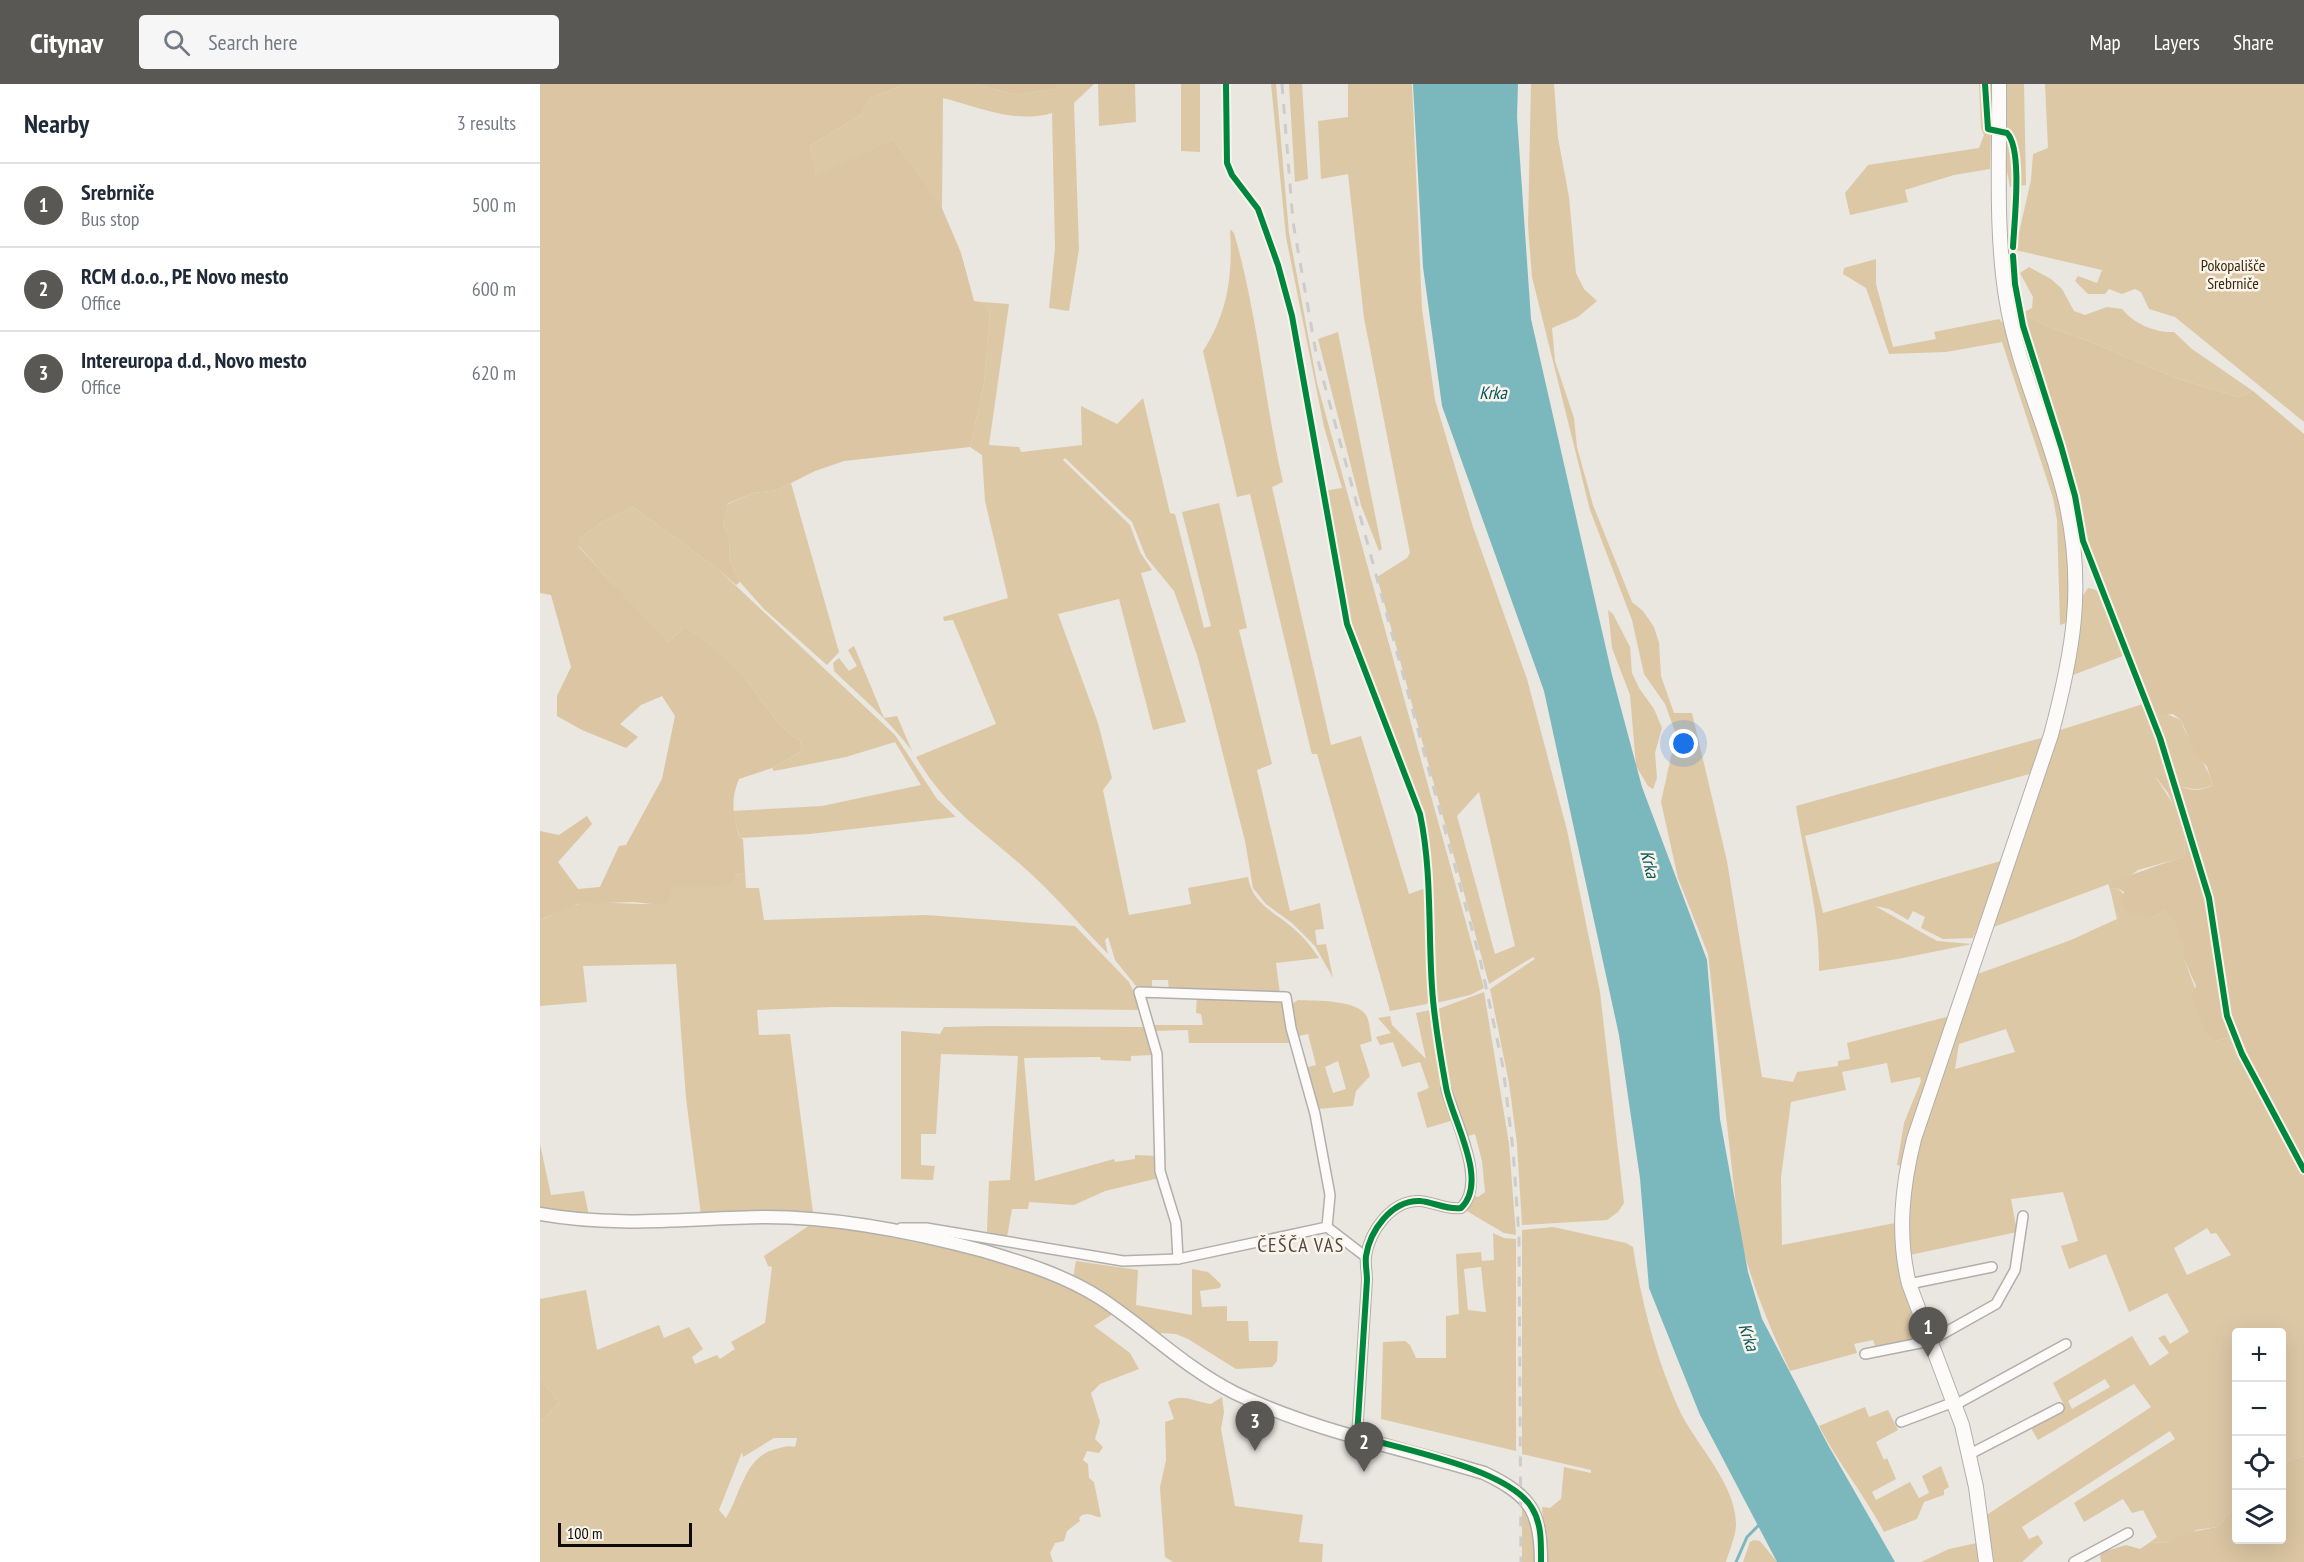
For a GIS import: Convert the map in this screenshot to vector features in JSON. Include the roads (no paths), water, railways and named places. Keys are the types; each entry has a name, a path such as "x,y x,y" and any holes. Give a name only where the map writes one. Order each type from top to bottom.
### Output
{"main road":[{"path":"1986,1562 1970,1454 1954,1403 1909,1284 1903,1261 1901,1210 1904,1177 1914,1139 2051,735 2069,669 2074,631 2077,587 2066,502 2015,342 2006,298 2000,237 1999,84"}],"street":[{"path":"1178,1259 1176,1223 1160,1171 1157,1054 1138,992 1286,997 1290,1028 1315,1114 1324,1158 1330,1194 1327,1227"},
{"path":"1357,1436 1367,1280 1366,1257 1376,1231 1393,1209 1416,1201 1455,1209 1466,1203 1471,1185 1466,1145 1446,1089"},
{"path":"540,1214 592,1222 634,1223 805,1218 881,1228 983,1251 1059,1276 1101,1299 1214,1382 1268,1407 1484,1473 1514,1489 1527,1500 1536,1516 1541,1562"},
{"path":"1865,1354 1930,1341 1996,1304 2015,1270 2023,1216"},
{"path":"881,1228 926,1228 1124,1261 1178,1259 1327,1227 1366,1257"},
{"path":"1909,1284 1992,1267"},
{"path":"1901,1422 1954,1403 2066,1344"},
{"path":"1970,1454 2059,1407"},
{"path":"2074,1562 2128,1533"}],"water":[{"name":"Krka","path":"1413,84 1518,84 1517,117 1531,319 1612,675 1642,787 1707,960 1720,1119 1748,1272 1762,1319 1828,1445 1895,1562 1777,1562 1700,1415 1649,1288 1640,1178 1619,1035 1544,691 1442,406 1423,267"}],"waterway":[{"path":"1736,1562 1747,1537 1760,1524"}],"railway":[{"path":"1282,84 1293,222 1316,353 1480,959 1503,1067 1513,1150 1519,1237 1521,1562"}],"place":[{"name":"Srebrniče","path":"1928,1357"},
{"name":"Intereuropa d.d., Novo mesto","path":"1255,1451"},
{"name":"RCM d.o.o., PE Novo mesto","path":"1364,1472"}],"district":[{"name":"ČEŠČA VAS","path":"1301,1245"}],"park label":[{"name":"Pokopališče Srebrniče","path":"2233,274"}]}
